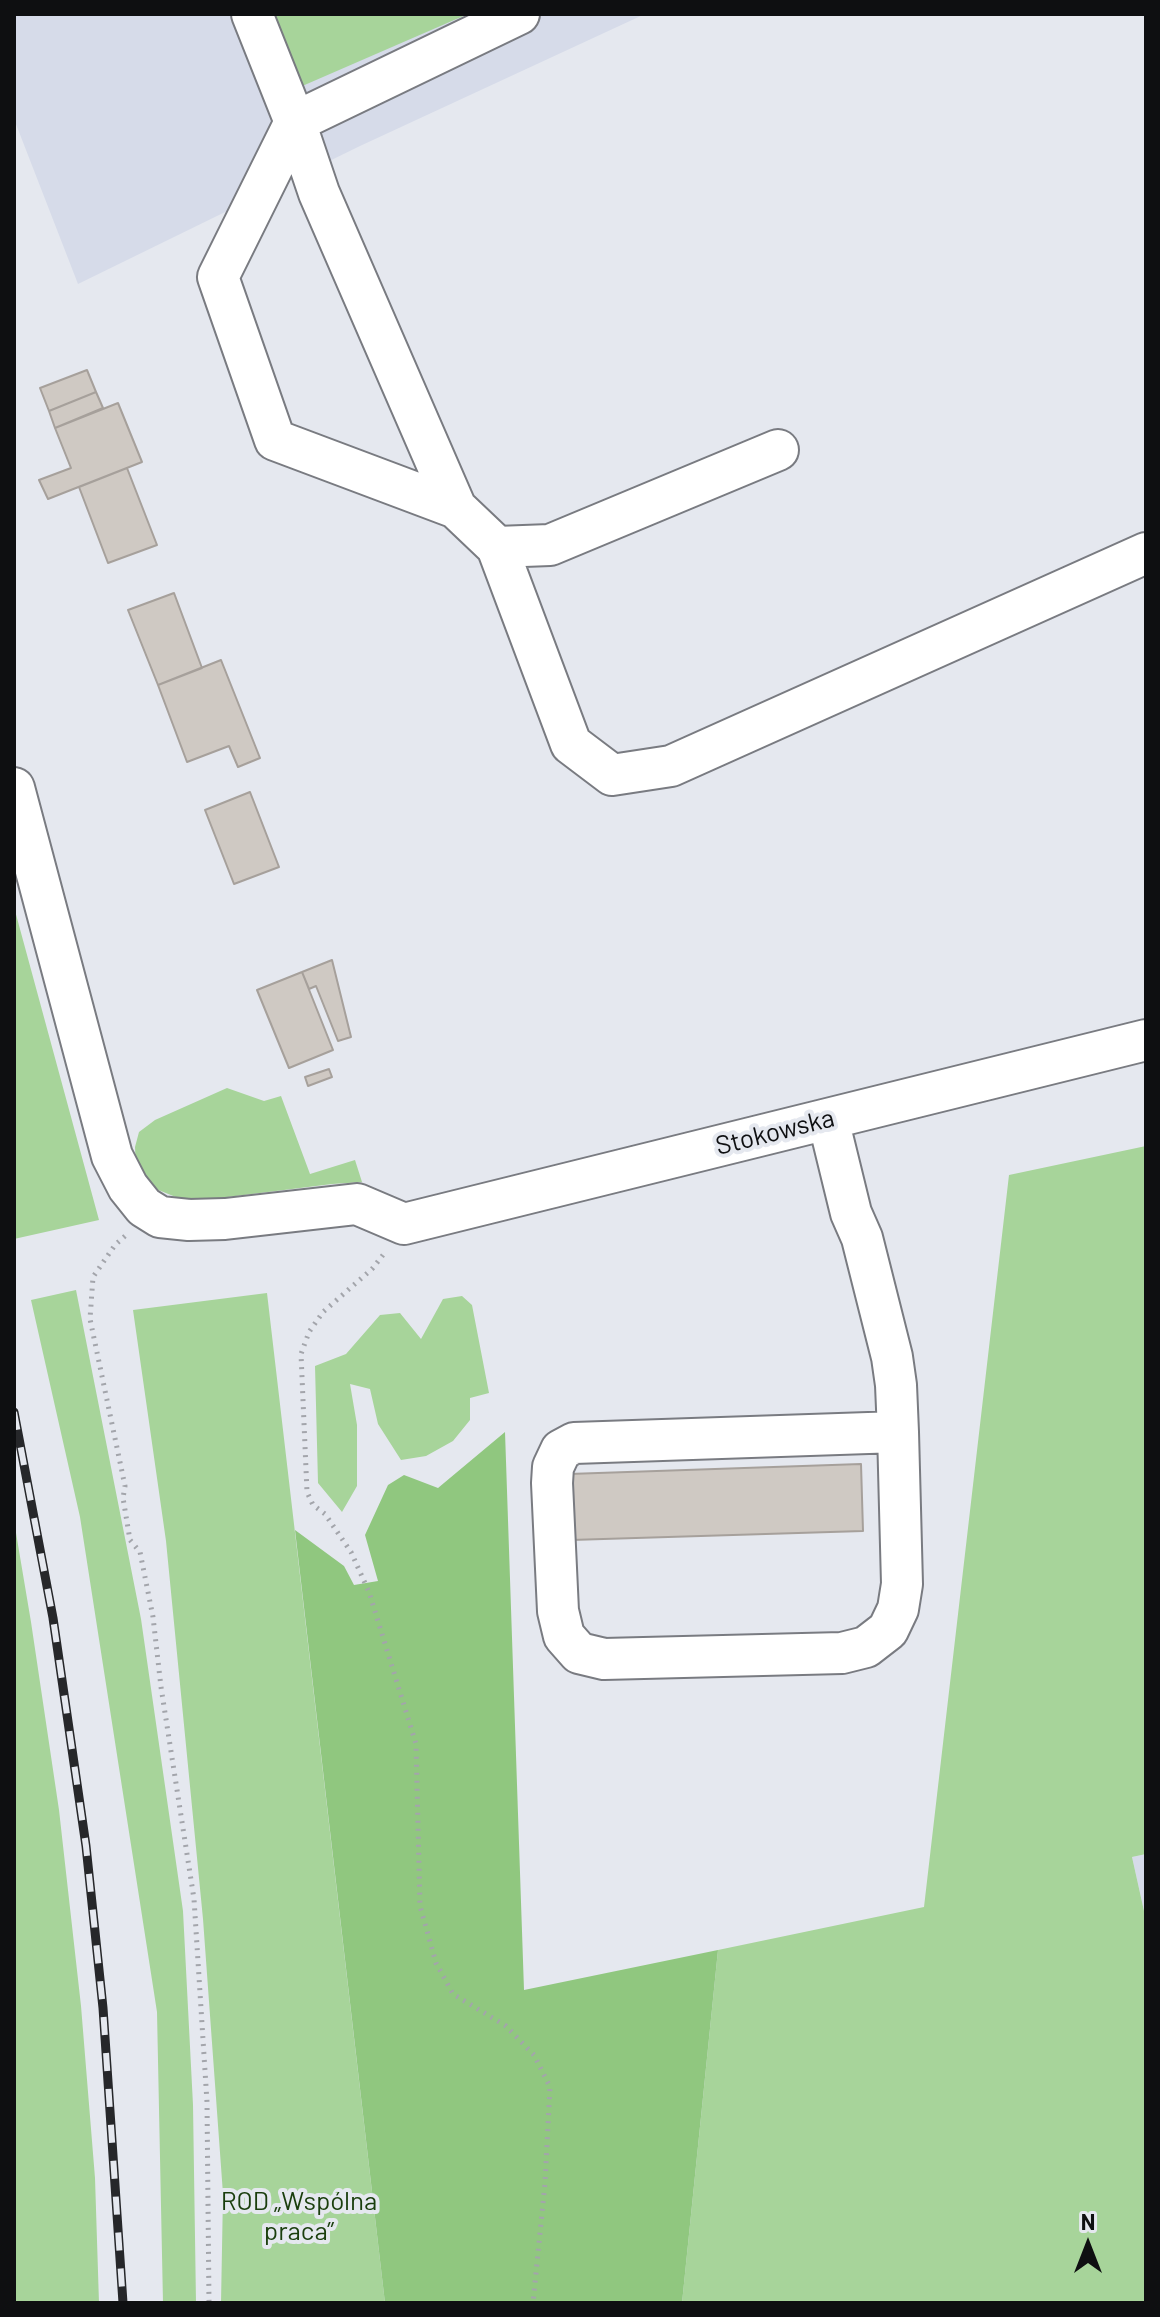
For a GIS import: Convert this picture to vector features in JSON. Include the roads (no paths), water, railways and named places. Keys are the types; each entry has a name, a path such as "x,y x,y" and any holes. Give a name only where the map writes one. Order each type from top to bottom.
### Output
{"street":[{"path":"252,14 295,122 319,193 456,508 497,547 571,744 612,775 671,766 1146,553"},
{"path":"456,508 275,440 218,277 295,122 519,14"},
{"path":"497,547 550,545 778,450"},
{"name":"Stokowska","path":"14,788 112,1156 128,1187 144,1207 160,1217 225,1219 357,1204 404,1224 1146,1040"},
{"path":"828,1119 851,1213 862,1238 892,1357 896,1385 898,1432 902,1584 898,1609 888,1630 866,1647 842,1653 604,1659 579,1653 564,1636 558,1611 552,1483 553,1467 561,1450 574,1443 898,1432"}],"railway":[{"path":"14,1412 53,1618 86,1846 103,2008 123,2303"}],"park label":[{"name":"ROD „Wspólna praca”","path":"299,2216"}]}
